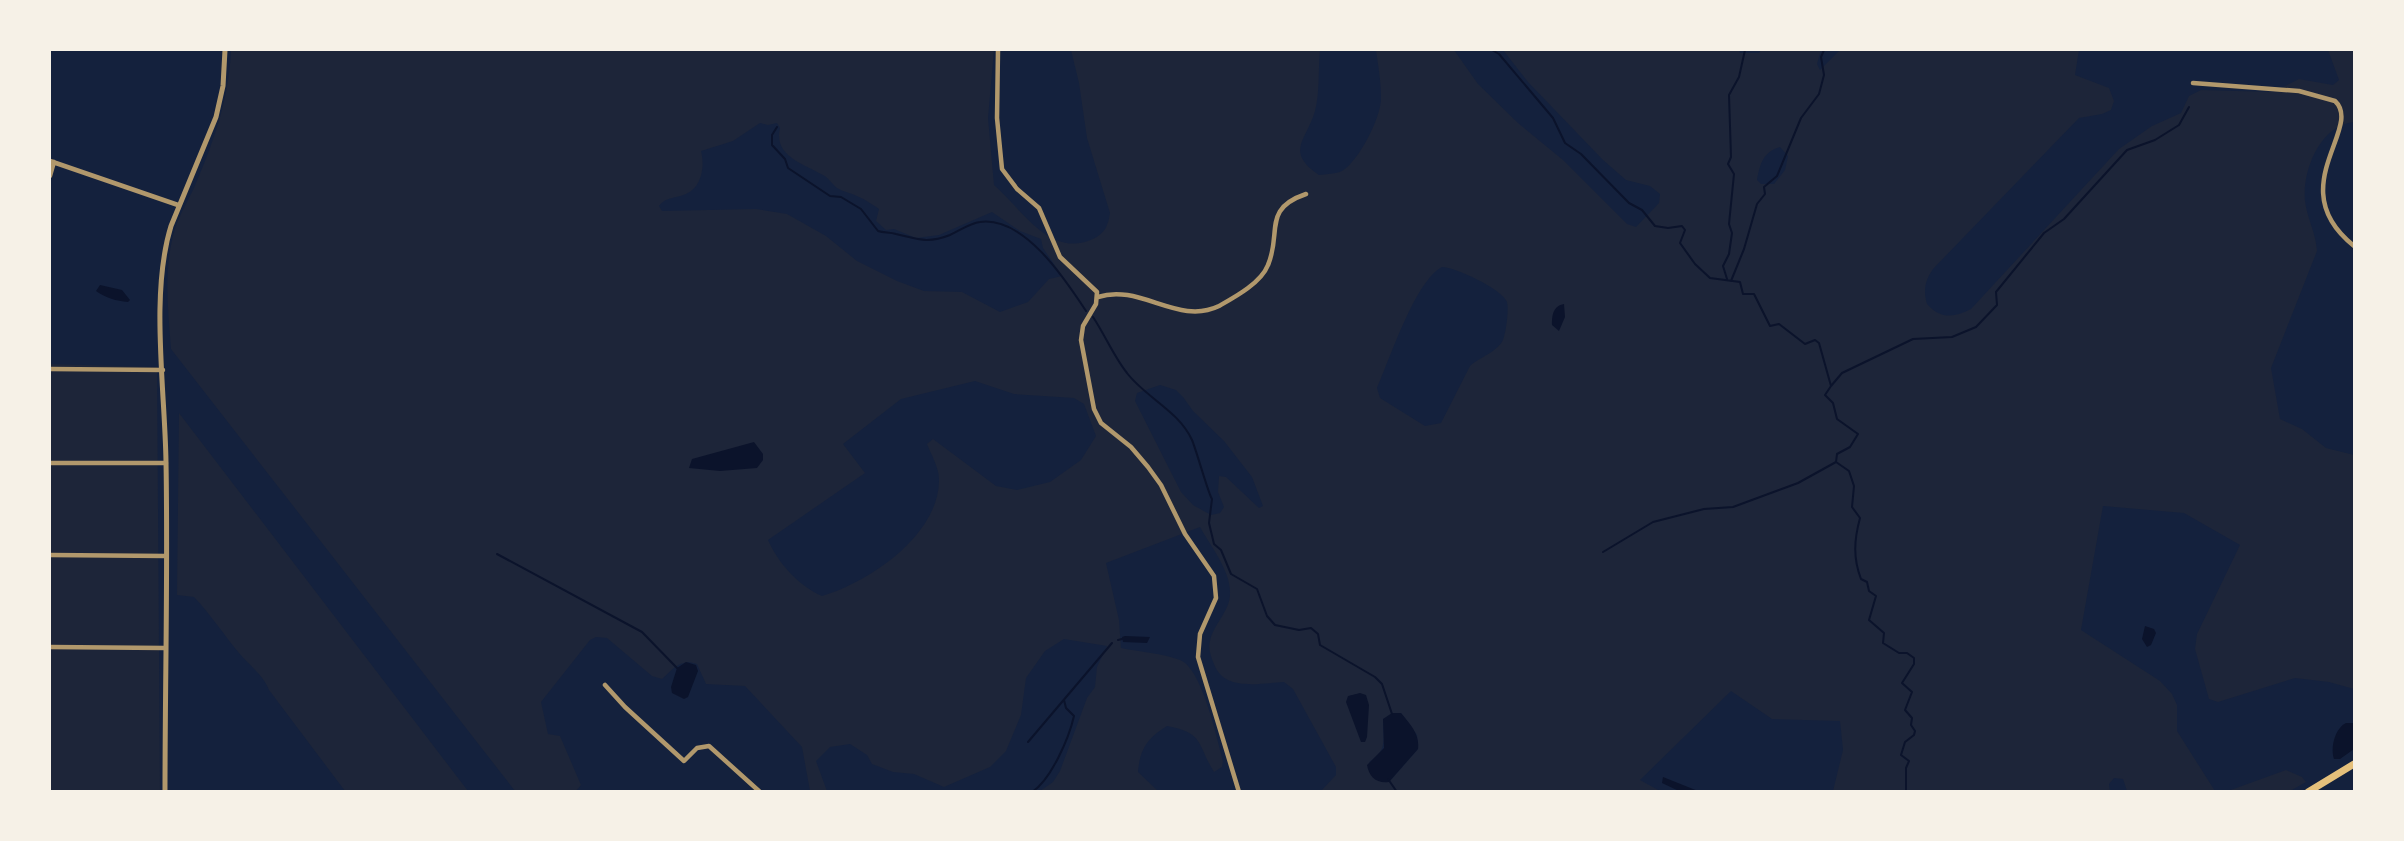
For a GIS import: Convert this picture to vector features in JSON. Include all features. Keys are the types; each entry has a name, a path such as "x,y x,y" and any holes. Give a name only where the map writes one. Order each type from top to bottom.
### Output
{"main road":[{"path":"2308,792 2355,764"}],"street":[{"path":"165,792 166,463 160,298 162,263 165,243 178,205 216,117 223,86 225,50"},
{"path":"999,50 997,109 1002,169 1017,189 1039,208 1060,257 1094,289 1098,297"},
{"path":"2193,83 2299,91 2336,101 2340,105 2343,111 2343,121 2326,164 2322,190 2330,218 2355,246"},
{"path":"50,176 52,162 178,205"},
{"path":"1239,792 1198,657 1200,634 1216,598 1214,576 1185,534 1155,476 1131,447 1101,423 1094,409 1081,340 1083,326 1098,297 1111,293 1124,293 1190,311 1219,306 1262,275 1268,265 1278,213 1287,202 1306,194"},
{"path":"50,369 163,370"},
{"path":"50,463 166,463"},
{"path":"50,555 166,556"},
{"path":"50,647 165,648"},
{"path":"605,685 684,761 697,748 709,746 760,792"}],"shaded area":[{"path":"231,50 994,50 988,118 994,185 1026,218 1050,237 1063,242 1078,243 1093,239 1103,232 1110,213 1087,138 1079,83 1071,50 1320,50 1317,104 1300,152 1308,167 1319,175 1340,172 1349,166 1374,126 1381,97 1376,50 1454,50 1478,84 1518,123 1563,160 1627,224 1636,227 1659,203 1660,194 1650,186 1626,180 1603,160 1528,82 1503,50 1739,50 1740,53 1759,53 1761,50 1821,50 1817,64 1820,70 1840,50 2079,50 2075,75 2109,88 2114,101 2111,110 2079,118 1933,269 1926,286 1927,304 1942,315 1948,316 1971,309 2119,149 2152,126 2181,113 2189,96 2201,90 2273,92 2299,79 2333,85 2339,80 2328,50 2354,50 2354,122 2332,131 2323,140 2310,164 2305,201 2317,251 2271,368 2280,419 2302,429 2326,448 2354,455 2354,689 2329,682 2295,678 2218,702 2209,699 2195,649 2197,634 2240,545 2184,513 2103,506 2081,630 2160,681 2172,694 2177,705 2177,731 2215,791 2127,791 2123,779 2114,778 2109,784 2110,792 1833,791 1843,750 1840,721 1772,719 1731,691 1640,780 1660,791 1321,791 1336,775 1336,767 1293,689 1284,682 1244,684 1234,682 1219,673 1214,664 1210,641 1227,606 1230,594 1224,568 1200,527 1106,563 1119,620 1121,648 1180,660 1195,676 1213,721 1223,761 1222,767 1214,772 1194,737 1188,732 1167,726 1146,744 1139,764 1138,772 1158,791 1040,791 1053,782 1060,771 1087,698 1095,687 1097,667 1107,646 1064,639 1045,651 1026,678 1021,715 1006,751 990,767 944,787 914,774 893,772 872,764 867,755 850,744 830,747 816,761 827,791 810,791 802,747 745,686 706,684 697,664 686,662 674,668 662,679 652,676 607,638 596,637 590,640 541,702 548,734 560,736 581,785 576,791 515,791 171,349 167,289 171,244 177,223 215,134 230,67","holes":["760,123 768,125 777,123 780,128 781,146 792,158 825,176 837,188 862,198 879,209 876,221 886,230 894,229 916,238 939,235 992,212 1020,231 1041,239 1043,248 1062,276 1049,279 1028,302 1000,312 962,292 924,291 897,281 857,261 826,236 787,214 756,209 662,211 659,206 662,203 686,194 696,186 701,176 703,163 701,151 733,141","1780,147 1788,156 1785,170 1774,184 1761,184 1757,180 1761,164 1766,155","1442,267 1448,268 1478,280 1497,291 1507,302 1508,310 1503,340 1493,351 1470,366 1441,423 1425,426 1380,398 1377,388 1404,322 1422,288","975,381 1014,394 1074,398 1084,404 1096,436 1081,460 1050,482 1017,490 996,486 933,439 927,444 939,479 936,499 928,519 899,553 880,567 861,580 822,596 813,592 790,573 777,557 768,540 865,473 843,444 901,399","1160,385 1176,390 1193,411 1224,441 1252,477 1263,506 1259,508 1226,477 1219,476 1218,492 1224,507 1220,513 1211,515 1193,505 1181,492 1135,401 1137,393","1401,713 1417,735 1418,749 1389,782 1369,762 1382,749 1383,719"]},
{"path":"100,285 122,290 130,300 128,302 119,301 104,296 96,291"},
{"path":"1564,304 1565,317 1559,331 1552,325 1553,314 1557,307"},
{"path":"50,364 157,367 160,791 50,792"},
{"path":"179,413 468,791 345,791 256,671 194,597 177,595"},
{"path":"754,442 763,454 763,460 757,468 720,471 689,468 692,459"},
{"path":"2145,626 2154,629 2156,633 2151,645 2147,647 2142,639"},
{"path":"1122,637 1150,637 1147,643 1123,642"},
{"path":"686,662 696,665 698,671 688,697 684,699 672,693 671,687 677,668"},
{"path":"1360,693 1366,695 1369,705 1365,742 1361,742 1346,702 1348,696"},
{"path":"1392,713 1401,713 1411,725 1416,734 1418,749 1389,782 1381,782 1372,776 1367,765 1384,748 1383,719"},
{"path":"2346,723 2354,723 2354,749 2340,759 2334,759 2334,739 2339,729"},
{"path":"2286,770 2302,777 2306,782 2290,791 2228,791"},
{"path":"1663,777 1698,791 1679,791 1662,783"}],"waterway":[{"path":"1492,50 1499,54 1553,118 1565,143 1581,154 1629,203 1642,210 1655,226 1668,228 1682,226 1685,230 1680,243 1695,264 1710,278 1740,282 1743,294 1754,294 1770,326 1779,324 1805,344 1815,340 1819,343 1831,386 1825,395 1833,403 1837,419 1858,434 1850,447 1837,454 1836,462 1849,471 1854,486 1852,507 1860,518 1856,534 1857,564 1861,579 1867,582 1869,591 1876,596 1869,620 1884,633 1883,643 1899,653 1907,653 1914,658 1914,664 1902,683 1912,692 1905,710 1912,718 1911,725 1915,731 1914,735 1905,742 1901,755 1909,761 1906,768 1906,792"},
{"path":"1727,279 1723,266 1729,254 1732,233 1729,224 1734,174 1728,164 1731,157 1729,95 1739,77 1745,50"},
{"path":"1731,281 1744,249 1757,204 1765,194 1764,187 1777,176 1801,118 1819,94 1824,75 1821,57 1824,50"},
{"path":"1831,386 1842,373 1913,339 1952,337 1976,327 1997,305 1996,292 2044,233 2064,219 2127,150 2155,140 2179,125 2189,107"},
{"path":"777,127 772,135 772,145 785,159 788,168 830,196 841,197 861,209 878,231 929,240 942,238 968,225 980,222 996,223 1012,229 1042,252 1086,311"},
{"path":"1093,317 1134,382 1170,412 1192,440 1212,499 1209,523 1214,544 1221,550 1231,574 1257,589 1267,616 1275,625 1299,630 1311,628 1318,634 1320,645 1375,677 1382,684 1392,714"},
{"path":"1603,552 1653,522 1704,509 1733,507 1798,483 1836,462"},
{"path":"497,554 642,632 677,668"},
{"path":"1118,640 1122,639"},
{"path":"1028,742 1112,643"},
{"path":"1032,792 1046,778 1068,735 1074,716 1066,708 1064,700"},
{"path":"1388,779 1397,792"}]}
